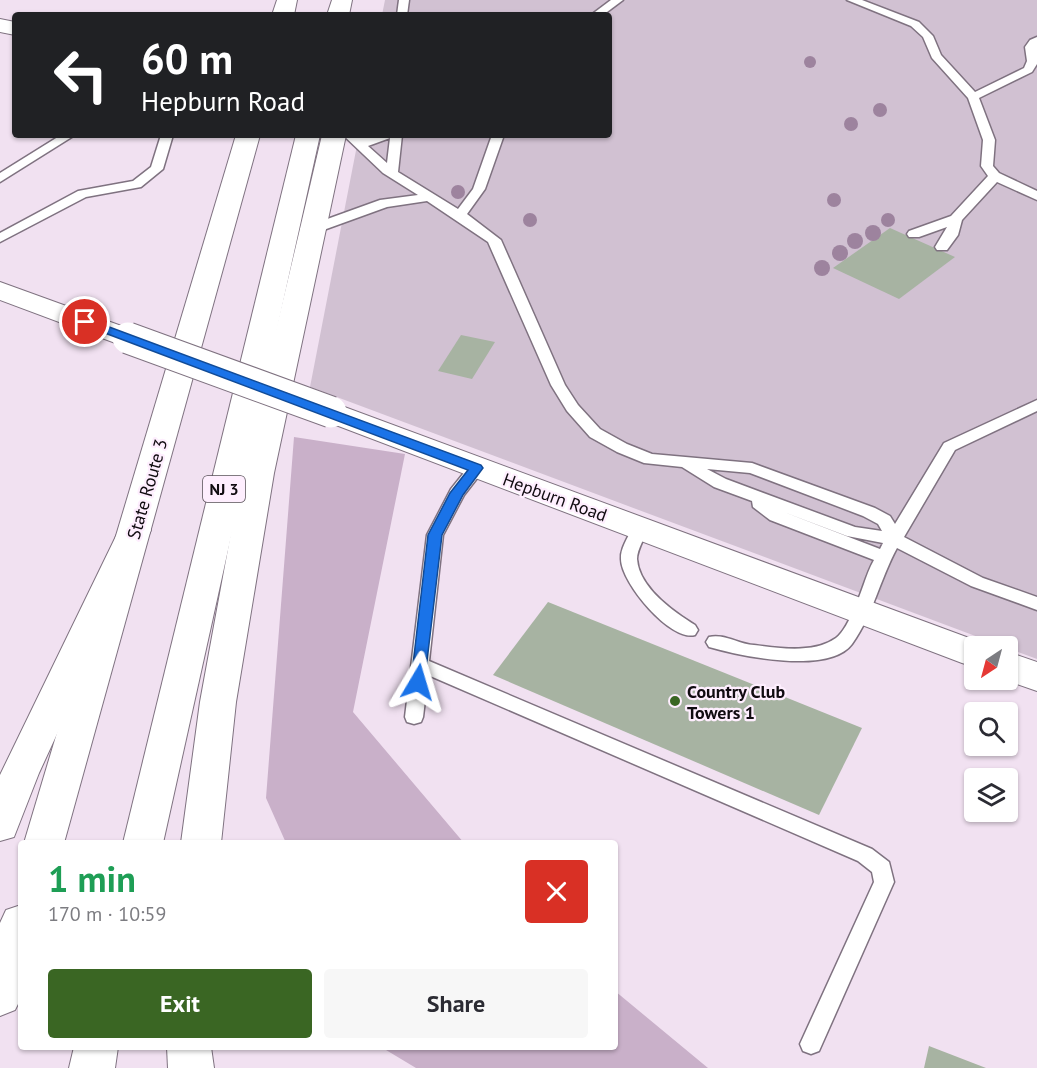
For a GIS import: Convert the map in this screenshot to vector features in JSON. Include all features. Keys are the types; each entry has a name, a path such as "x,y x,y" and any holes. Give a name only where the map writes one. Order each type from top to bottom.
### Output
{"main road":[{"name":"State Route 3","path":"45,840 247,138"},
{"name":"NJ 3","path":"144,840 307,138"},
{"path":"201,840 218,702 258,473 313,229 346,138"},
{"name":"Hepburn Road","path":"7,300 128,338 331,412 964,650"},
{"path":"0,825 20,773 135,530"},
{"path":"1018,670 1037,677"},
{"path":"0,996 18,933"},
{"path":"92,1068 95,1050"},
{"path":"189,1050 191,1068"}],"lane":[{"path":"600,12 618,0"},
{"path":"852,0 915,24 928,36 940,61 973,97 989,140 987,166 995,176 1037,196"},
{"path":"973,97 1028,70 1033,61 1029,49 1031,43 1037,40"},
{"path":"0,178 64,138"},
{"path":"0,238 82,194 137,184 157,170 166,138"},
{"path":"347,138 392,173 494,240 519,300 572,408 595,434 650,459 686,464 752,468 884,520 894,539"},
{"path":"350,138 368,142 379,138"},
{"path":"392,173 396,138"},
{"path":"459,215 469,207 489,164 497,138"},
{"path":"942,247 951,235 956,219 995,176"},
{"path":"313,229 385,203 428,197"},
{"path":"914,234 956,219"},
{"path":"715,642 752,652 806,655 831,649 844,642 862,612 876,571 949,447 1037,405"},
{"path":"686,464 720,483 853,532 894,539 977,582 1037,604"},
{"path":"414,717 435,535 457,493 477,468"},
{"path":"782,506 796,484"},
{"path":"744,492 776,516 884,557"},
{"path":"640,528 629,558 631,567 645,593 671,619 689,630"},
{"path":"420,664 865,855 882,868 884,882 811,1044"}],"shaded area":[{"path":"385,0 1037,0 1037,659 1018,652 1018,636 976,636 310,387 358,138 612,138 612,12 383,12"},
{"path":"294,437 405,454 353,712 461,840 285,840 266,798"},
{"path":"618,993 708,1068 416,1068 386,1050 618,1050"}],"building":[{"path":"890,228 955,257 899,299 833,268"},
{"path":"461,335 495,342 472,379 438,371"},
{"name":"Country Club Towers 1","path":"548,602 862,728 819,815 493,675"},
{"path":"929,1046 986,1068 924,1068"}],"place":[{"name":"Country Club Towers 1","path":"675,701"}],"route":[{"path":"85,322 477,468 457,493 435,535 418,682"}]}
